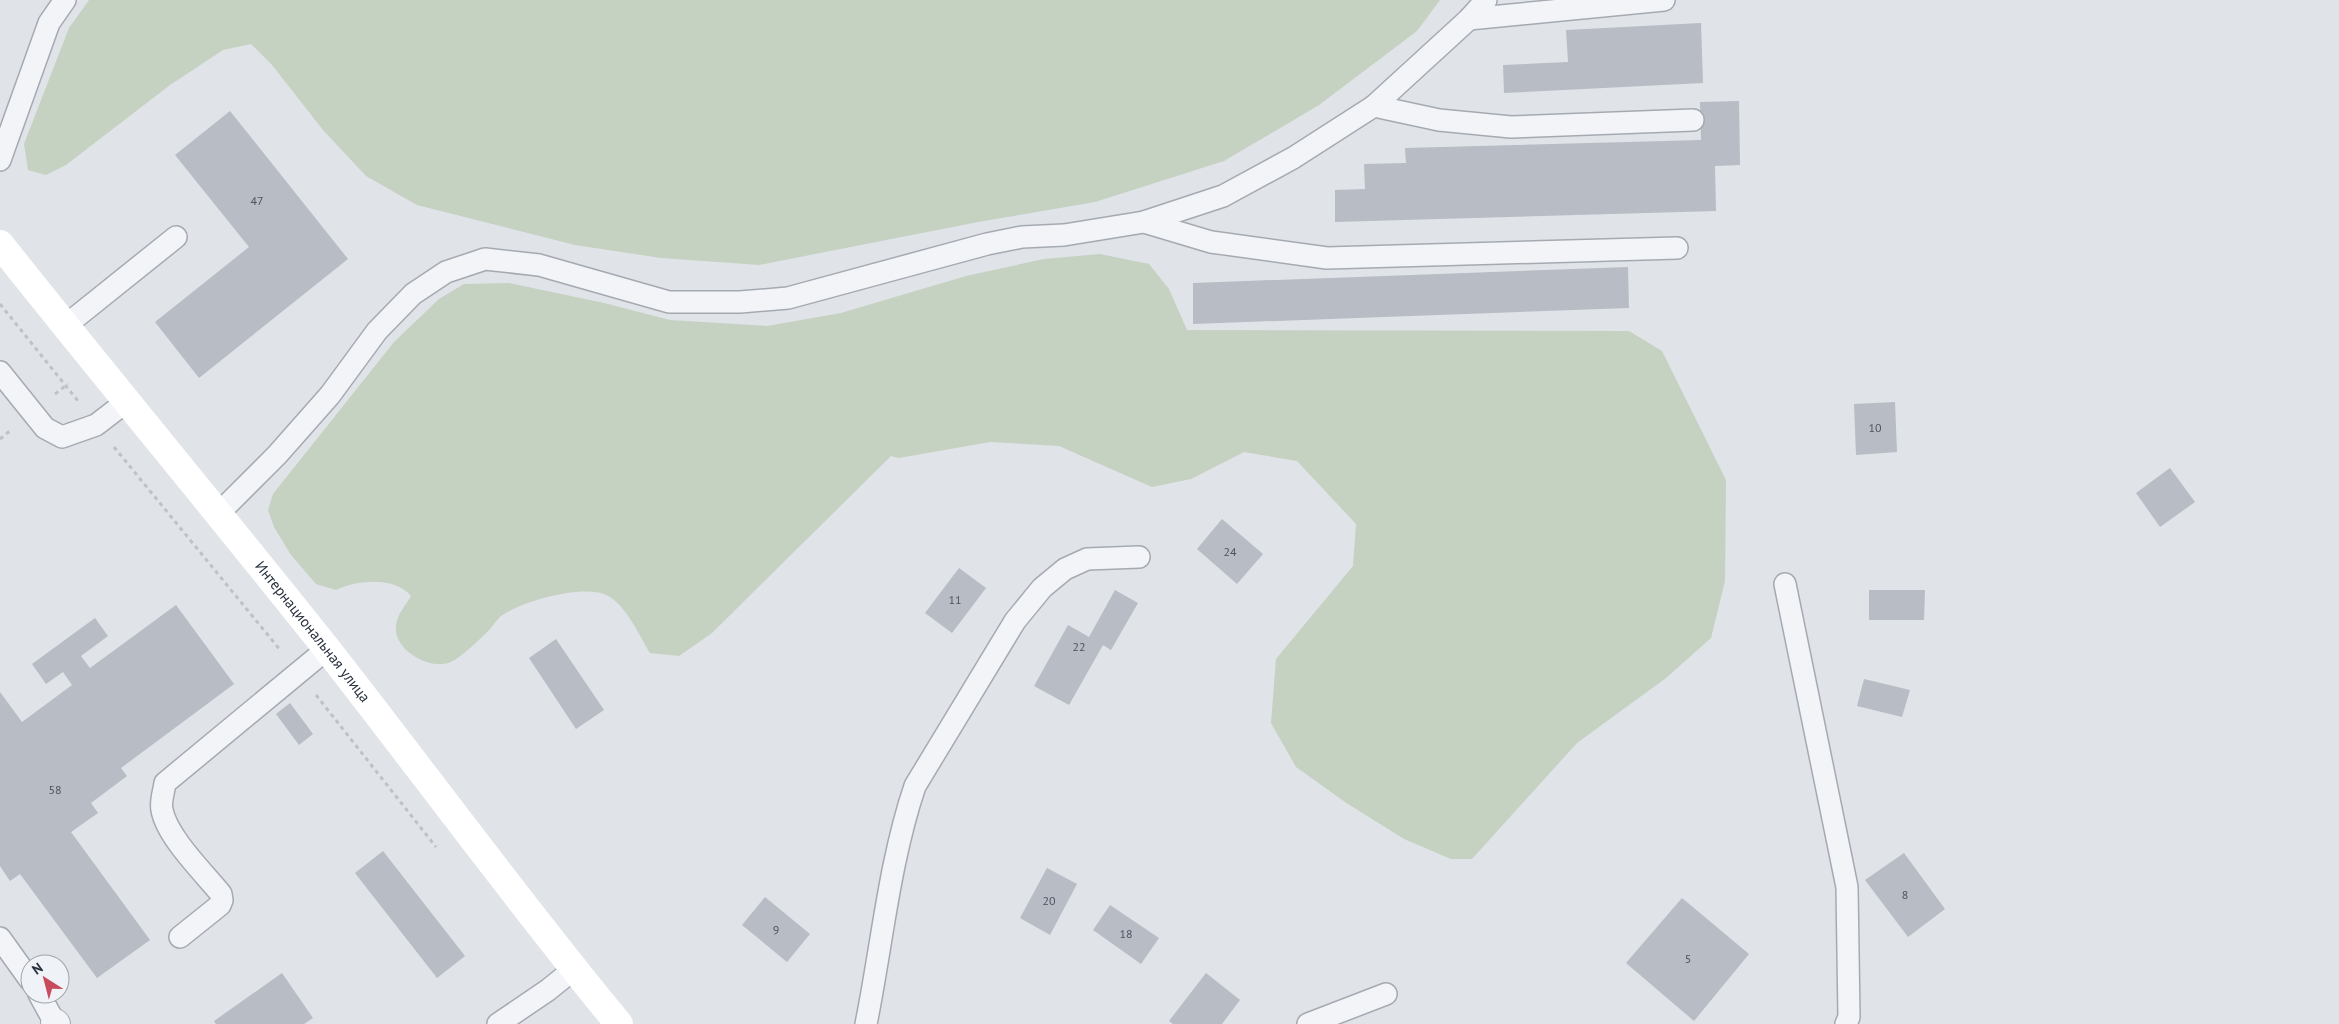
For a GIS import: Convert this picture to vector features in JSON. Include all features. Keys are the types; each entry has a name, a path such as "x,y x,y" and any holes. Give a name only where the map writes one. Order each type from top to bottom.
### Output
{"main road":[{"name":"Интернациональная улица","path":"0,244 327,649 574,969 619,1024"}],"lane":[{"path":"0,160 49,23 64,0"},
{"path":"218,514 277,455 330,395 377,331 412,294 446,272 485,259 539,265 669,302 740,302 788,298 987,244 1022,237 1064,236 1144,222 1224,196 1293,158 1374,106 1469,19 1486,0"},
{"path":"1469,19 1664,0"},
{"path":"1374,106 1439,120 1511,127 1693,120"},
{"path":"1144,222 1211,242 1327,258 1677,248"},
{"path":"65,326 176,236"},
{"path":"0,372 45,428 62,437 96,425 126,402"},
{"path":"866,1024 891,881 906,814 915,786 1015,621 1042,588 1065,569 1087,558 1139,557"},
{"path":"1785,584 1847,887 1849,1017 1846,1024"},
{"path":"180,938 220,905 222,900 221,894 173,834 165,819 161,810 164,783 327,649"},
{"path":"0,938 20,966"},
{"path":"498,1024 548,990 574,969"},
{"path":"1308,1024 1386,994"},
{"path":"44,1004 55,1024"}],"green space":[{"path":"89,0 1440,0 1417,31 1319,105 1224,161 1095,202 978,222 759,265 661,258 575,245 417,205 366,176 323,130 272,65 251,44 223,50 170,85 66,165 46,175 28,170 24,144 69,28"},
{"path":"1100,254 1149,264 1169,289 1187,330 1629,331 1662,351 1726,480 1725,581 1711,638 1666,678 1577,743 1472,859 1451,859 1404,839 1345,802 1296,767 1271,723 1276,659 1353,566 1356,524 1297,461 1244,452 1191,479 1152,487 1059,446 990,442 899,458 891,456 712,633 679,656 650,653 633,623 622,608 610,597 600,593 571,592 539,599 511,610 501,616 479,640 451,662 433,664 424,661 407,650 400,643 397,635 396,626 398,618 411,596 395,585 386,583 364,582 336,590 316,584 291,555 274,527 268,510 273,494 394,342 439,299 464,284 509,283 604,303 670,320 767,326 841,313 966,276 1044,259"}],"building":[{"path":"1701,23 1703,83 1504,93 1503,65 1568,62 1566,30"},
{"path":"1739,101 1740,165 1715,166 1716,211 1335,222 1335,190 1365,189 1364,164 1406,163 1405,148 1701,140 1700,102"},
{"path":"230,111 348,259 199,378 155,322 249,247 175,155"},
{"path":"1628,267 1629,308 1193,324 1193,283"},
{"path":"1895,402 1897,452 1856,455 1854,404"},
{"path":"2170,468 2195,502 2160,527 2136,493"},
{"path":"1222,519 1263,554 1237,584 1197,549"},
{"path":"959,568 986,588 952,633 925,613"},
{"path":"1115,590 1138,603 1111,650 1103,645 1069,705 1034,686 1068,625 1089,637"},
{"path":"1869,590 1925,590 1924,620 1869,620"},
{"path":"176,605 234,684 121,768 127,776 91,803 98,813 71,832 150,940 97,978 20,874 10,881 0,866 0,692 22,722 72,685 63,672 46,684 32,664 95,618 108,636 81,656 90,668"},
{"path":"556,639 604,710 576,729 529,658"},
{"path":"1864,679 1910,690 1902,717 1857,706"},
{"path":"290,703 313,734 299,745 276,714"},
{"path":"383,851 465,956 437,978 355,873"},
{"path":"1904,853 1945,909 1908,937 1865,880"},
{"path":"1047,868 1077,884 1050,935 1020,918"},
{"path":"765,897 810,934 787,962 742,925"},
{"path":"1682,898 1749,954 1694,1021 1626,963"},
{"path":"1110,905 1159,938 1141,964 1093,930"},
{"path":"282,973 313,1018 304,1024 216,1024 214,1021"},
{"path":"1206,973 1240,1000 1222,1024 1173,1024 1169,1021"}]}
